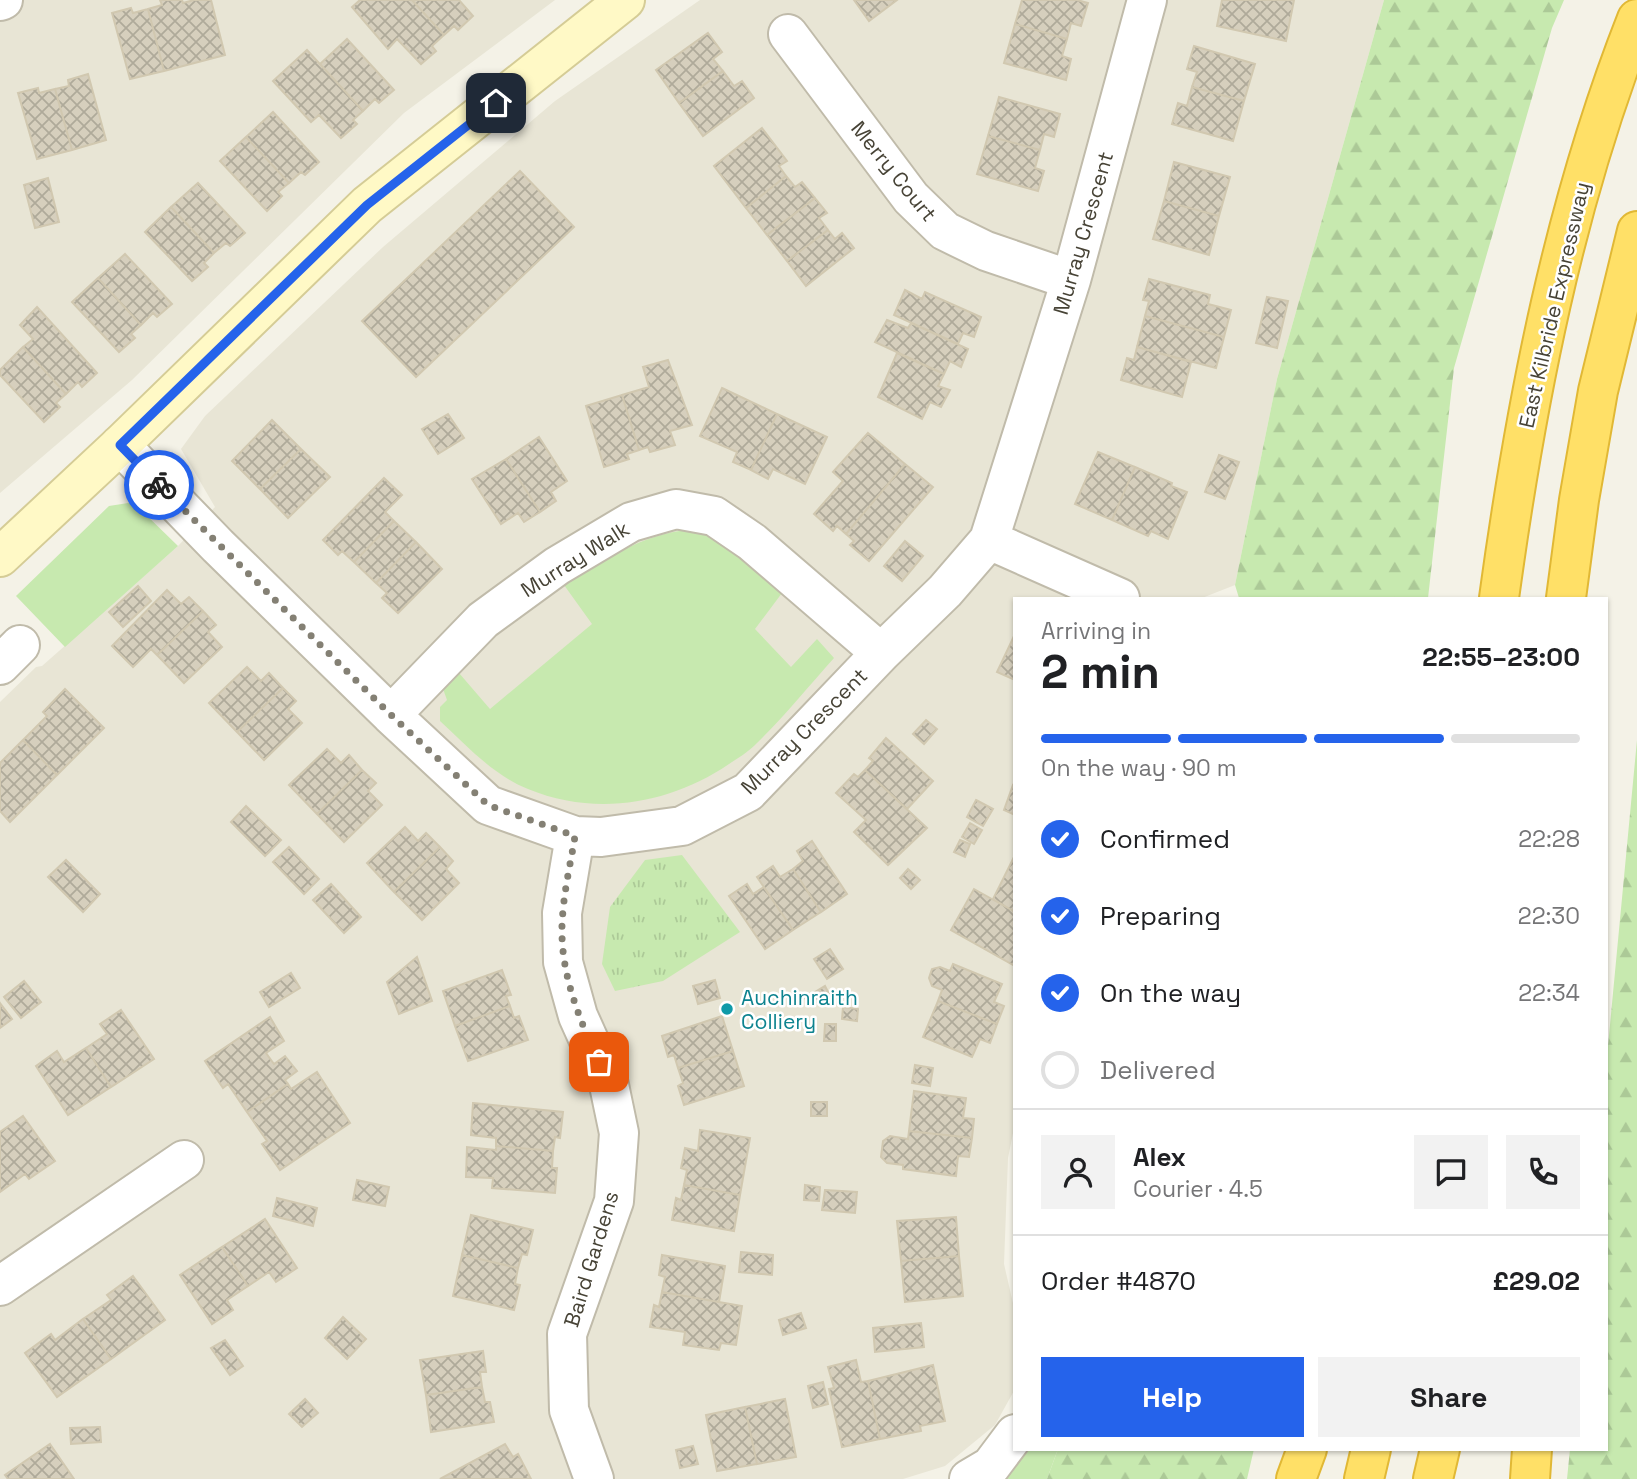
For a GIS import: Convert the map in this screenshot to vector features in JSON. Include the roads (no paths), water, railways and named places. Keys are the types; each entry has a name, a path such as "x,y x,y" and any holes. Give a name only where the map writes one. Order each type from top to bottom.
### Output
{"highway":[{"name":"East Kilbride Expressway","path":"1499,597 1515,484 1560,262 1590,150 1637,19"},
{"path":"1566,597 1579,500 1598,391 1637,231"},
{"path":"1297,1479 1306,1451"},
{"path":"1364,1479 1371,1451"},
{"path":"1433,1479 1440,1451"},
{"path":"1530,1479 1532,1451"}],"street":[{"path":"0,557 120,445 367,205 625,0"},
{"name":"Murray Crescent","path":"120,445 218,546 391,715 488,805 575,836 601,837 682,826 748,792 881,653 945,591 989,540 1071,280 1147,0"},
{"name":"Merry Court","path":"788,34 911,198 945,231 986,251 1071,280"},
{"name":"Murray Walk","path":"391,715 483,620 557,566 631,522 676,509 714,516 752,542 881,653"},
{"path":"989,540 1118,597"},
{"name":"Baird Gardens","path":"575,836 562,913 564,962 578,1016 609,1085 619,1133 614,1201 568,1334 569,1410 594,1479"},
{"path":"0,1286 184,1160"},
{"path":"969,1479 991,1466 1013,1437"}],"place":[{"name":"Auchinraith Colliery","path":"727,1009"}]}
